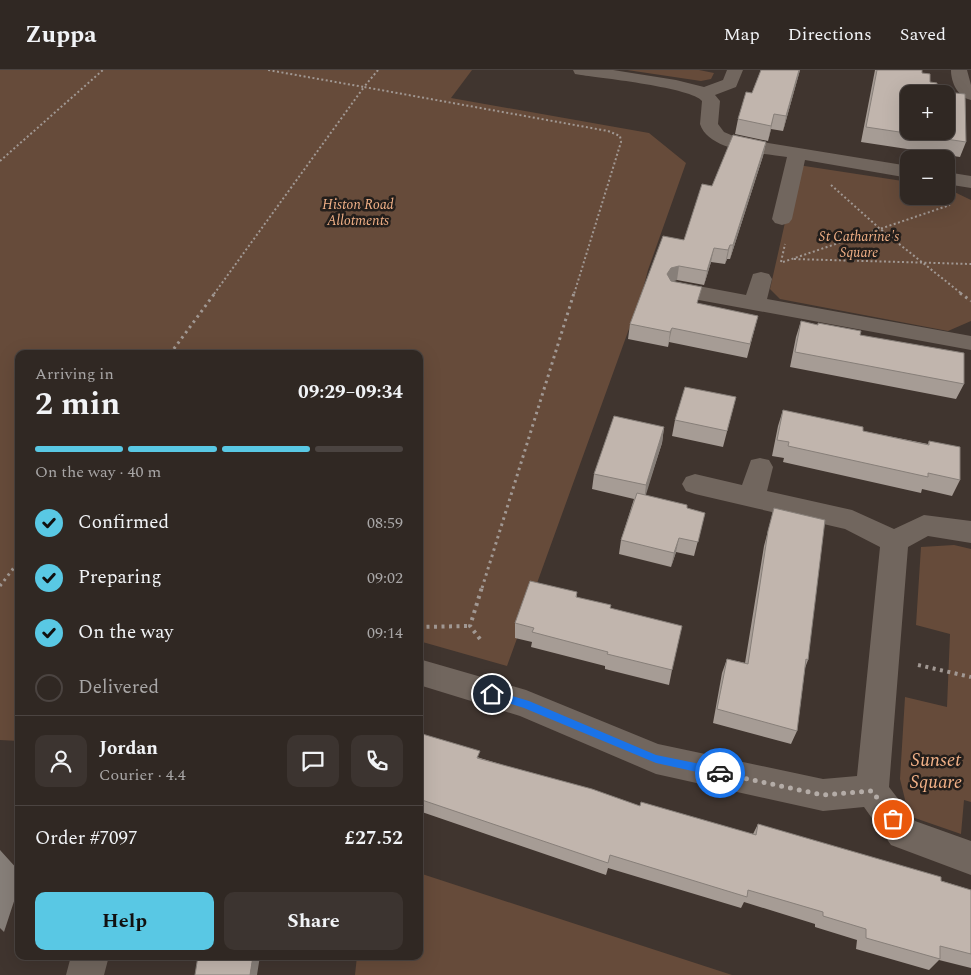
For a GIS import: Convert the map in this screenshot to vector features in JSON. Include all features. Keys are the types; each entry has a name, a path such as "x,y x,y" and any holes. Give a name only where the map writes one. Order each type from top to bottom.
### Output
{"street":[{"path":"581,70 676,85 705,93 730,83 735,70"},
{"path":"960,70 959,77 963,88 971,96"},
{"path":"705,93 711,101 707,123 714,135 733,143 900,171"},
{"path":"782,219 797,154"},
{"path":"955,179 971,182"},
{"path":"755,303 761,279"},
{"path":"677,289 971,343"},
{"path":"752,497 760,467"},
{"path":"695,484 852,520 894,542"},
{"path":"894,542 924,524 971,532"},
{"path":"894,542 872,791 903,833 971,858"},
{"path":"423,673 526,704 656,759 823,795 872,791"},
{"path":"85,975 89,960"}],"path":[{"path":"0,161 103,70"},
{"path":"268,70 608,131 620,136 618,152 470,626"},
{"path":"292,74 296,70"},
{"path":"173,350 378,70"},
{"path":"828,181 879,228 971,300"},
{"path":"780,263 951,205"},
{"path":"761,279 764,272 780,269 789,224 782,219"},
{"path":"791,259 971,264"},
{"path":"0,586 15,566"},
{"path":"423,627 470,626"},
{"path":"470,626 480,639"},
{"path":"883,658 971,677"}],"green space":[{"name":"Histon Road Allotments","path":"0,70 472,70 451,98 649,133 686,163 648,270 642,293 507,666 423,642 423,350 15,350 15,741 0,740"},
{"path":"627,70 699,70 714,73 711,79 701,81"},
{"name":"St Catharine's Square","path":"798,165 900,181 900,205 955,205 955,192 971,200 971,321 948,331 780,299 770,289"},
{"name":"Sunset Square","path":"954,545 971,549 971,802 964,800 961,834 909,816 900,779 905,697 947,707 950,634 916,625 921,547"},
{"path":"423,874 732,975 355,975 357,960 423,960"}],"building":[{"path":"761,70 799,70 786,116 774,114 771,126 738,119 746,92 752,93"},
{"path":"877,70 922,70 922,73 930,74 930,82 937,83 937,85 900,85 900,132 866,127"},
{"path":"955,93 965,94 966,142 953,140 955,140"},
{"path":"733,135 766,142 733,245 730,245 728,250 714,248 707,271 679,266 671,268 667,274 671,281 702,287 697,303 758,316 750,344 672,328 670,332 630,324 663,236 684,240 702,184 712,186"},
{"path":"801,321 861,331 860,335 964,353 964,384 795,352"},
{"path":"685,387 736,397 727,431 675,420"},
{"path":"783,410 863,427 863,431 929,445 929,441 960,447 960,480 928,473 928,477 788,446 789,442 777,440"},
{"path":"614,416 664,427 646,485 594,474"},
{"path":"637,493 687,505 687,508 705,513 698,542 679,538 674,553 621,540"},
{"path":"774,508 825,520 808,660 806,659 797,731 717,709 727,659 748,664 768,531"},
{"path":"530,581 577,592 576,597 611,605 610,608 682,626 672,670 607,654 608,652 532,632 534,628 515,623"},
{"path":"423,734 480,751 477,758 592,789 640,806 641,802 756,835 758,824 941,877 941,881 971,890 971,954 940,946 940,959 866,938 866,929 823,916 823,912 748,890 747,897 610,855 608,863 423,800"},
{"path":"197,960 252,960 250,975 195,975"}],"way so far":[{"path":"720,773 823,795 872,791 893,819"}],"route":[{"path":"492,694 526,704 656,759 720,773"}]}
